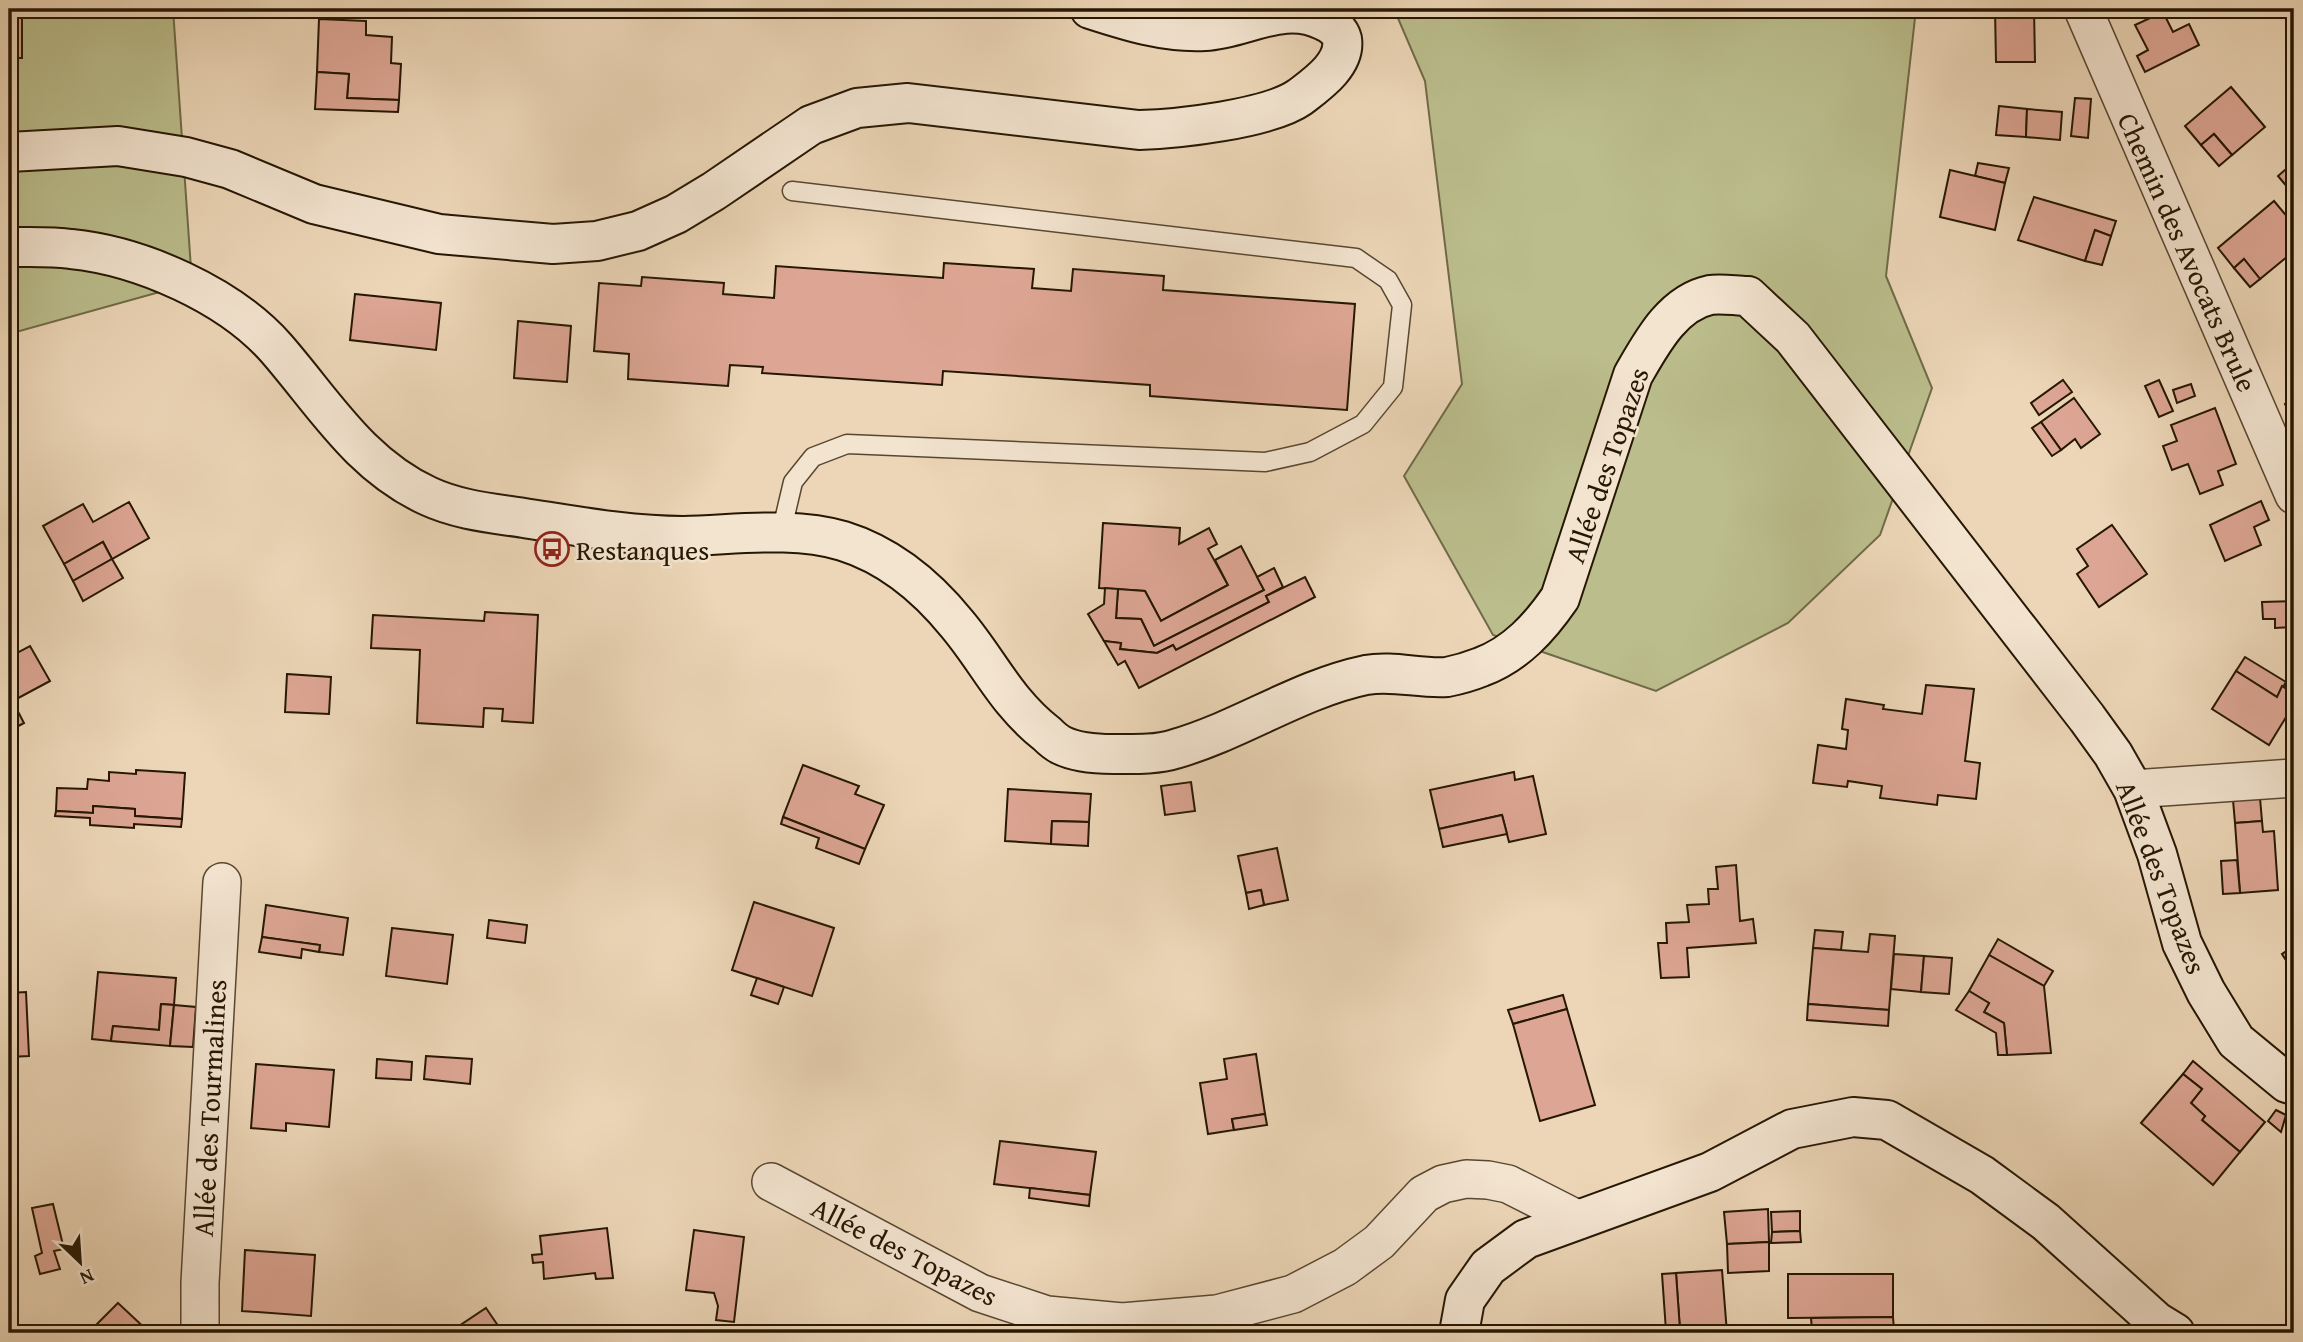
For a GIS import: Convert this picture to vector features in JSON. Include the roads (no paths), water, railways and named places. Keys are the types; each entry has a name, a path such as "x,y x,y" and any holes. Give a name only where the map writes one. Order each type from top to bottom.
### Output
{"main road":[{"path":"9,152 118,146 186,157 230,169 314,204 439,234 553,244 597,241 638,231 676,214 811,125 857,108 908,103 1139,130 1175,130 1261,113 1296,100 1332,69 1342,54 1342,37 1333,25 1317,17 1299,13 1282,13 1207,31 1166,30 1090,9"},
{"path":"9,247 71,248 134,262 186,283 232,309 273,344 344,434 397,478 426,495 456,507 597,530 678,536 781,533"},
{"name":"Allée des Topazes","path":"781,533 801,533 841,540 877,554 901,570 957,624 1007,695 1031,722 1061,745 1096,754 1171,751 1336,682 1373,674 1447,677 1484,667 1516,648 1541,625 1560,598 1633,375 1652,343 1672,317 1691,302 1711,295 1748,296 1801,349 2113,754 2133,789 2157,854 2182,943 2206,992 2236,1041 2287,1083 2294,1084"},
{"path":"1459,1333 1465,1300 1488,1267 1526,1239 1710,1172 1792,1129 1853,1117 1887,1120 1982,1175 2046,1222 2164,1330"}],"street":[{"name":"Chemin des Avocats Brule","path":"2083,9 2294,495"},
{"path":"2133,789 2294,778"},
{"name":"Allée des Tourmalines","path":"200,1333 200,1283 222,882"},
{"name":"Allée des Topazes","path":"771,1182 979,1293 1047,1315 1122,1322 1217,1314 1293,1294 1356,1258 1378,1242 1424,1194 1443,1184 1466,1179 1508,1184 1579,1220"}],"lane":[{"path":"781,533 793,482 813,457 847,444 1265,462 1310,452 1363,424 1394,387 1402,304 1388,280 1356,258 792,191"}],"place":[{"name":"Restanques","path":"552,549"}]}
